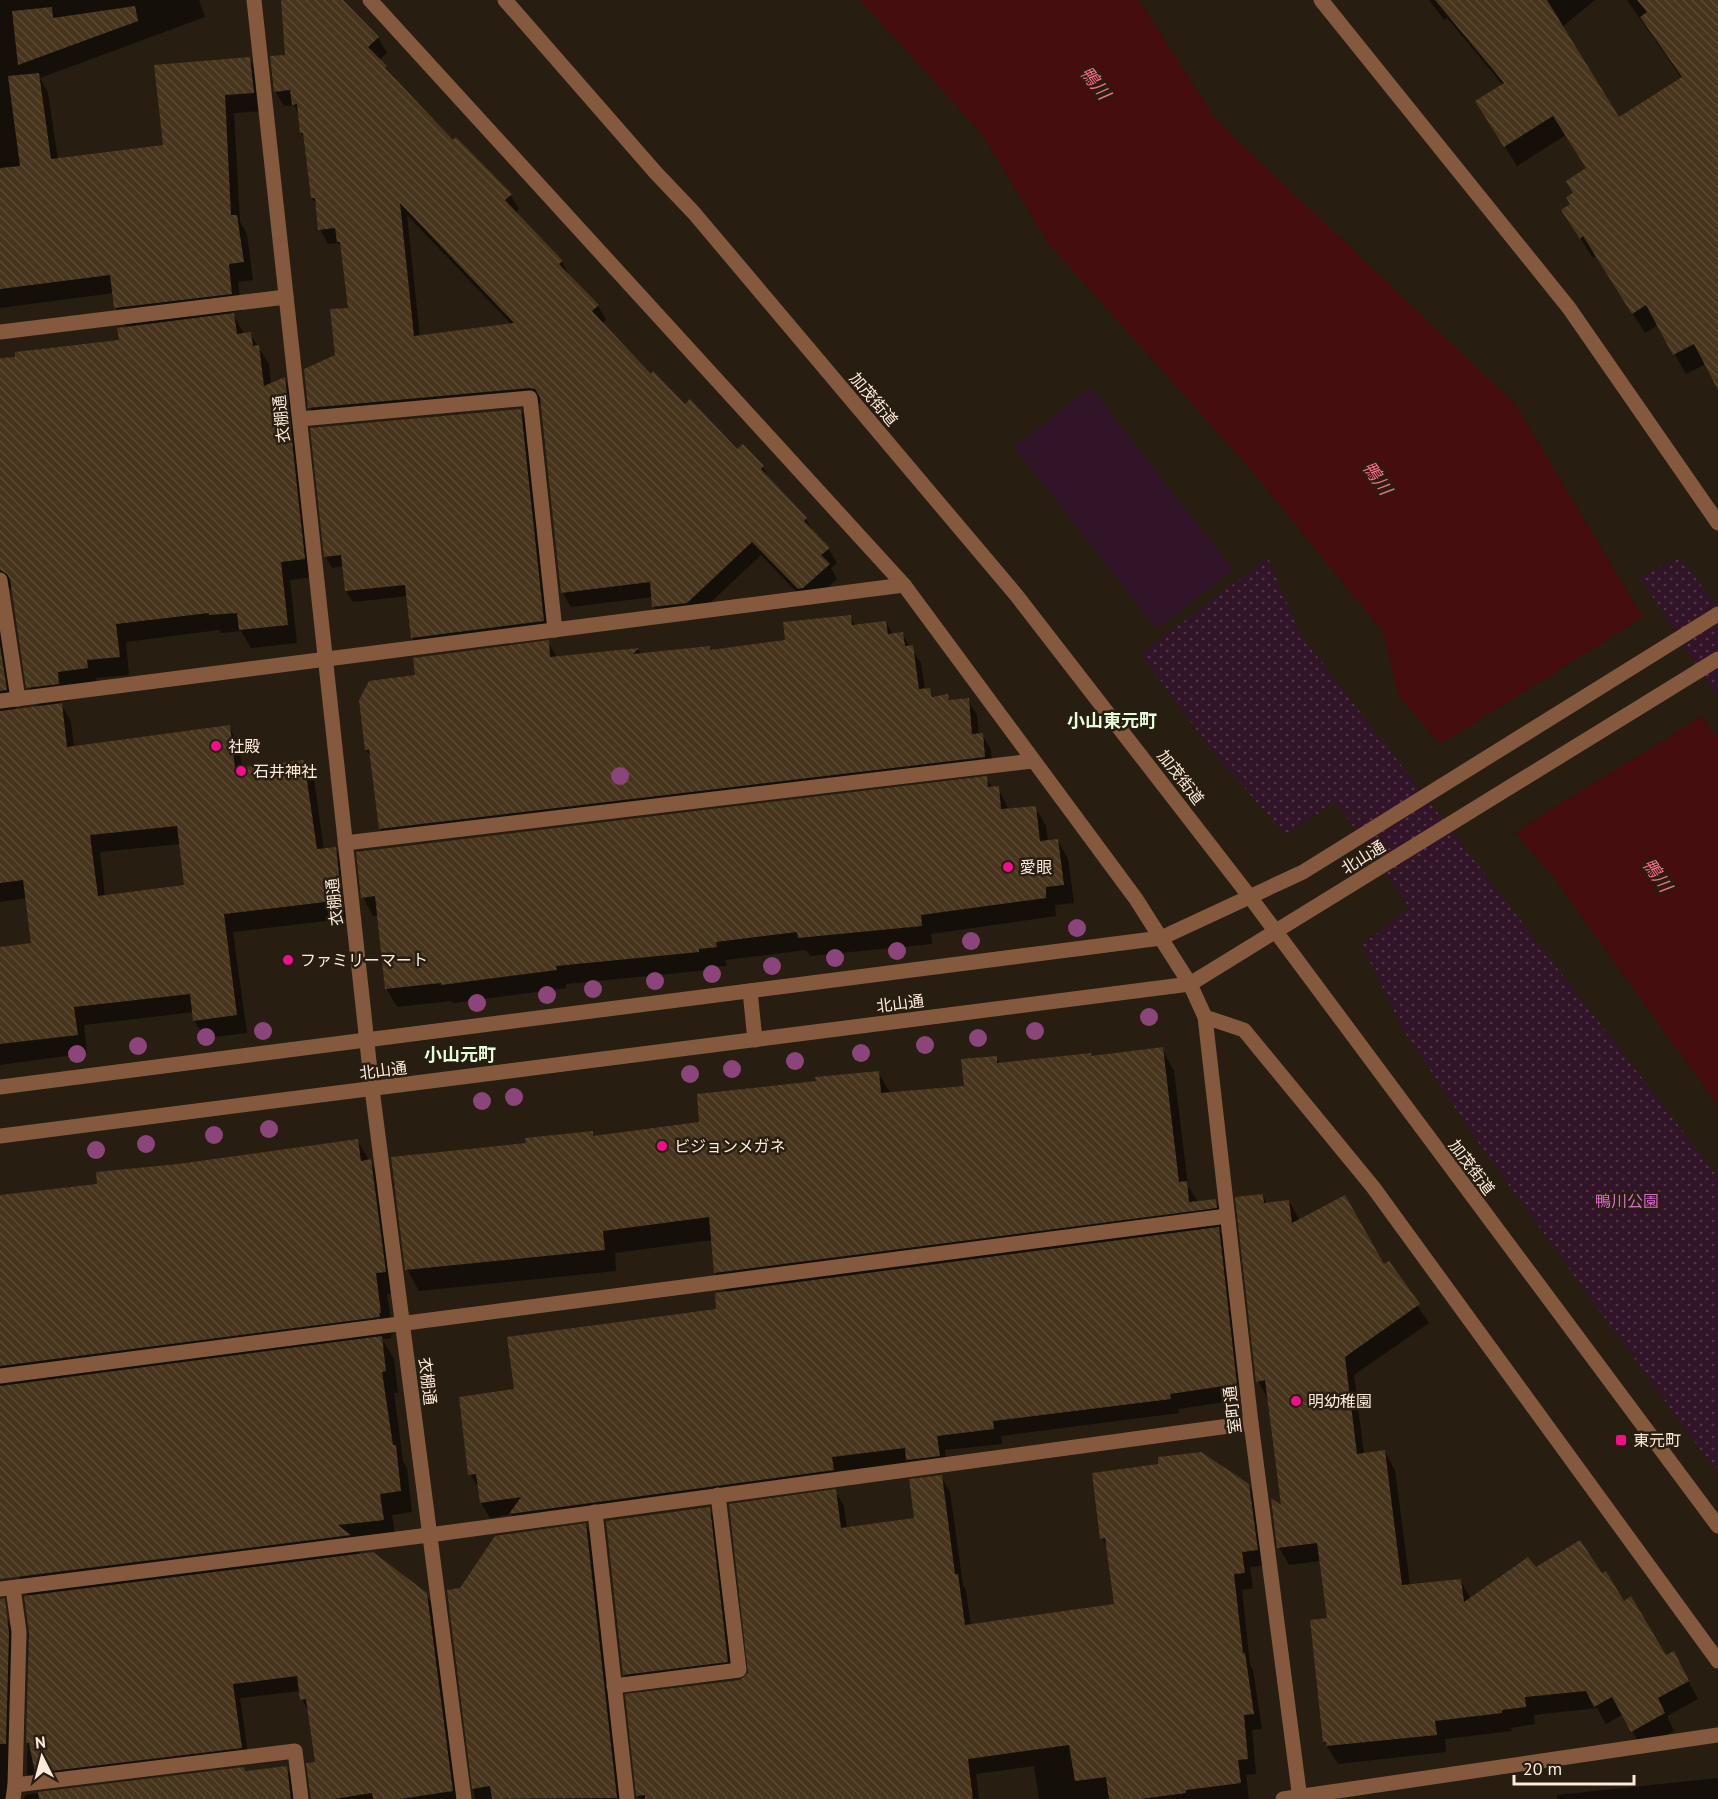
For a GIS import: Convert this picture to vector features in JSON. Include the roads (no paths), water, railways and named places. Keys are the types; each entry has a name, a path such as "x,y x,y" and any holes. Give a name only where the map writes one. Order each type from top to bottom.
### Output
{"street":[{"name":"衣棚通","path":"254,0 366,1040 464,1799"},
{"name":"室町通","path":"370,0 904,585 1136,899 1190,984 1205,1017 1251,1423 1299,1798"},
{"name":"加茂街道","path":"505,0 694,213 1017,596 1250,897 1718,1526"},
{"path":"1321,0 1569,308 1718,522"},
{"path":"0,332 286,297"},
{"path":"300,419 530,398 555,630"},
{"path":"0,580 18,699"},
{"path":"0,701 904,585"},
{"name":"北山通","path":"0,1087 1161,938 1310,868 1718,614"},
{"name":"北山通","path":"0,1136 1190,984 1718,659"},
{"path":"345,843 1033,761"},
{"path":"750,991 755,1040"},
{"path":"1205,1017 1244,1030 1373,1187 1718,1661"},
{"path":"0,1376 1227,1216"},
{"path":"301,1799 295,1751 14,1792 19,1632 7,1588 595,1512 1251,1423"},
{"path":"614,1686 739,1670 718,1495"},
{"path":"595,1512 627,1799"},
{"path":"1283,1799 1718,1735"}],"water":[{"name":"鴨川","path":"860,0 1139,0 1216,120 1515,404 1718,739 1718,1106 1554,878 1399,696 1383,632 1251,470 1049,244 981,133"}],"place":[{"name":"社殿","path":"216,746"},
{"name":"石井神社","path":"241,771"},
{"name":"愛眼","path":"1008,867"},
{"name":"ファミリーマート","path":"288,960"},
{"name":"ビジョンメガネ","path":"662,1146"},
{"name":"明幼稚園","path":"1296,1401"},
{"name":"東元町","path":"1621,1440"}],"district":[{"name":"小山東元町","path":"1112,721"},
{"name":"小山元町","path":"460,1055"}],"park label":[{"name":"鴨川公園","path":"1627,1201"}]}
